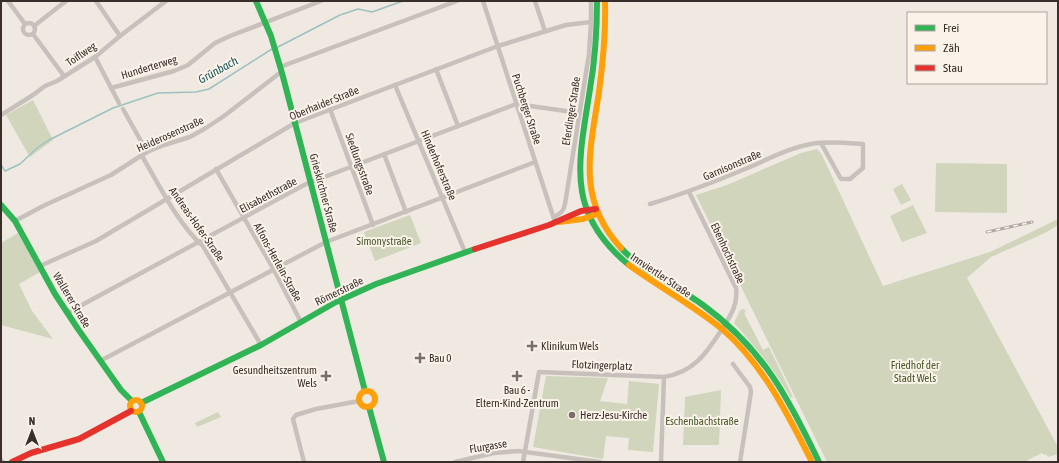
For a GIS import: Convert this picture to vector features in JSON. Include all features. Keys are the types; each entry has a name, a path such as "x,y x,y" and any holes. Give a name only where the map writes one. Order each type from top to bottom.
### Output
{"main road":[{"name":"Grieskirchner Straße","path":"256,1 266,23 280,69 342,299 365,392"},
{"name":"Innviertler Straße","path":"597,1 597,28 594,64 580,161 581,191 589,217 608,247 626,264 642,277 684,302 722,329 761,371 782,403 812,462"},
{"name":"Innviertler Straße","path":"605,1 606,28 603,64 589,161 590,184 597,212 614,241 632,258 646,269 690,295 726,323 745,341 777,381 819,462"},
{"name":"Wallerer Straße","path":"1,205 15,222 67,313 121,390 132,401"},
{"name":"Römerstraße","path":"141,403 261,345 342,299 376,284 466,252 526,233 554,220 587,210 597,212"},
{"name":"Römerstraße","path":"554,220 570,221 589,217 597,212"},
{"path":"365,392 374,394 375,397 373,405 369,407 365,407 359,401 360,396 365,392"},
{"path":"131,410 130,405 132,401 138,400 141,403 142,408 139,412"},
{"path":"369,407 384,462"},
{"path":"131,410 135,413 139,412"},
{"path":"12,462 31,454 79,439 131,410"},
{"path":"139,412 163,462"}],"street":[{"path":"8,1 25,24"},
{"path":"34,26 66,1"},
{"path":"96,1 120,36"},
{"name":"Toiflweg","path":"1,115 45,86 57,81 95,57 166,1"},
{"name":"Hunderterweg","path":"111,88 174,71 188,65 215,43 312,3 321,1"},
{"name":"Heiderosenstraße","path":"15,222 43,206 111,175 147,152 164,144 190,137 206,128 224,116 280,69 457,1"},
{"name":"Puchberger Straße","path":"483,1 554,220"},
{"path":"535,1 545,31"},
{"name":"Eferdinger Straße","path":"554,220 564,208 589,54 591,1"},
{"path":"29,22 36,28 33,34 27,35 24,33 22,29 25,24 29,22"},
{"name":"Oberhaider Straße","path":"40,266 96,241 295,123 498,46 566,25 591,22"},
{"path":"33,34 64,76"},
{"path":"95,57 119,102"},
{"path":"436,69 458,126"},
{"name":"Hinderhoferstraße","path":"395,85 466,252"},
{"name":"Elisabethstraße","path":"67,313 311,183 384,154 516,104 580,113"},
{"path":"123,109 147,152"},
{"name":"Siedlungsstraße","path":"330,109 373,225"},
{"name":"Garnisonstraße","path":"650,204 689,192 797,147 821,143 863,144 862,168 850,179 841,179 821,143"},
{"path":"384,154 406,212"},
{"name":"Andreas-Hofer-Straße","path":"142,156 191,235 203,246 261,345"},
{"path":"100,361 326,242 535,162"},
{"name":"Alfons-Herlein-Straße","path":"216,169 274,270 301,322"},
{"name":"Ebenhochstraße","path":"689,192 736,288 736,305 722,329"},
{"name":"Flotzingerplatz","path":"525,452 539,372 672,375 692,366 702,358 722,329"},
{"path":"733,364 750,387 751,392 740,462"},
{"path":"661,462 664,376"},
{"path":"304,462 293,419 296,415 327,406 359,401"},
{"path":"523,462 525,452 600,462"},
{"name":"Flurgasse","path":"455,462 494,453 525,452"}],"green space":[{"path":"33,100 53,140 30,157 6,115"},
{"name":"Friedhof der Stadt Wels","path":"817,149 822,155 883,286 990,252 1058,219 1058,225 1045,233 991,257 967,278 1058,447 1058,454 1048,457 1046,454 1044,455 1042,453 1024,462 827,462 696,195 727,185 801,153"},
{"path":"936,163 1007,164 1007,213 935,212"},
{"path":"902,184 911,200 901,205 893,189"},
{"path":"913,205 927,233 902,242 890,216"},
{"name":"Simonystraße","path":"410,215 421,243 375,261 364,232"},
{"path":"18,233 40,272 19,284 32,311 53,339 1,325 1,243"},
{"path":"744,309 746,312 744,313 763,350 769,347 793,397 791,398 764,359 734,323 740,310"},
{"path":"546,376 608,378 600,401 627,404 629,381 659,384 653,452 628,450 629,438 606,436 603,459 533,447"},
{"name":"Eschenbachstraße","path":"721,390 719,445 683,445 685,397"},
{"path":"218,412 221,417 197,427 195,423"}],"waterway":[{"name":"Grünbach","path":"276,48 340,15 358,9 372,12 403,1"},
{"name":"Grünbach","path":"1,165 5,171 20,164 37,148 49,140 113,108 158,93 196,92 209,89 272,49"}],"railway":[{"path":"987,232 1032,222"}],"traffic: fast":[{"path":"256,1 271,36 282,73 365,391"},
{"path":"597,1 592,78 582,139 580,162 581,184 585,205 594,225 608,245 629,265"},
{"path":"1,205 15,221 55,294 78,329 121,390 132,401"},
{"path":"621,248 650,272 703,305 742,339 758,357 784,395 819,462"},
{"path":"141,403 261,345 336,302 376,284 475,249"},
{"path":"369,407 384,462"},
{"path":"139,412 163,462"}],"traffic: slow":[{"path":"605,1 603,58 592,134 590,174 592,193 597,211 607,230 621,248"},
{"path":"559,222 583,219 597,214"},
{"path":"629,265 699,312 722,329 737,343 762,374 784,408 812,462"},
{"path":"367,391 373,393 375,399 373,405 367,407 361,405 359,399 361,393 367,391"},
{"path":"134,400 138,400 142,406 138,412 134,412 130,408 130,404 134,400"}],"traffic: jam":[{"path":"475,249 549,225 581,211 596,209"},
{"path":"12,462 31,453 79,439 131,411"}],"place":[{"name":"Klinikum Wels","path":"532,346"},
{"name":"Bau 0","path":"420,358"},
{"name":"Gesundheitszentrum Wels","path":"326,376"},
{"name":"Bau 6 - Eltern-Kind-Zentrum","path":"517,376"},
{"name":"Herz-Jesu-Kirche","path":"572,415"}]}
